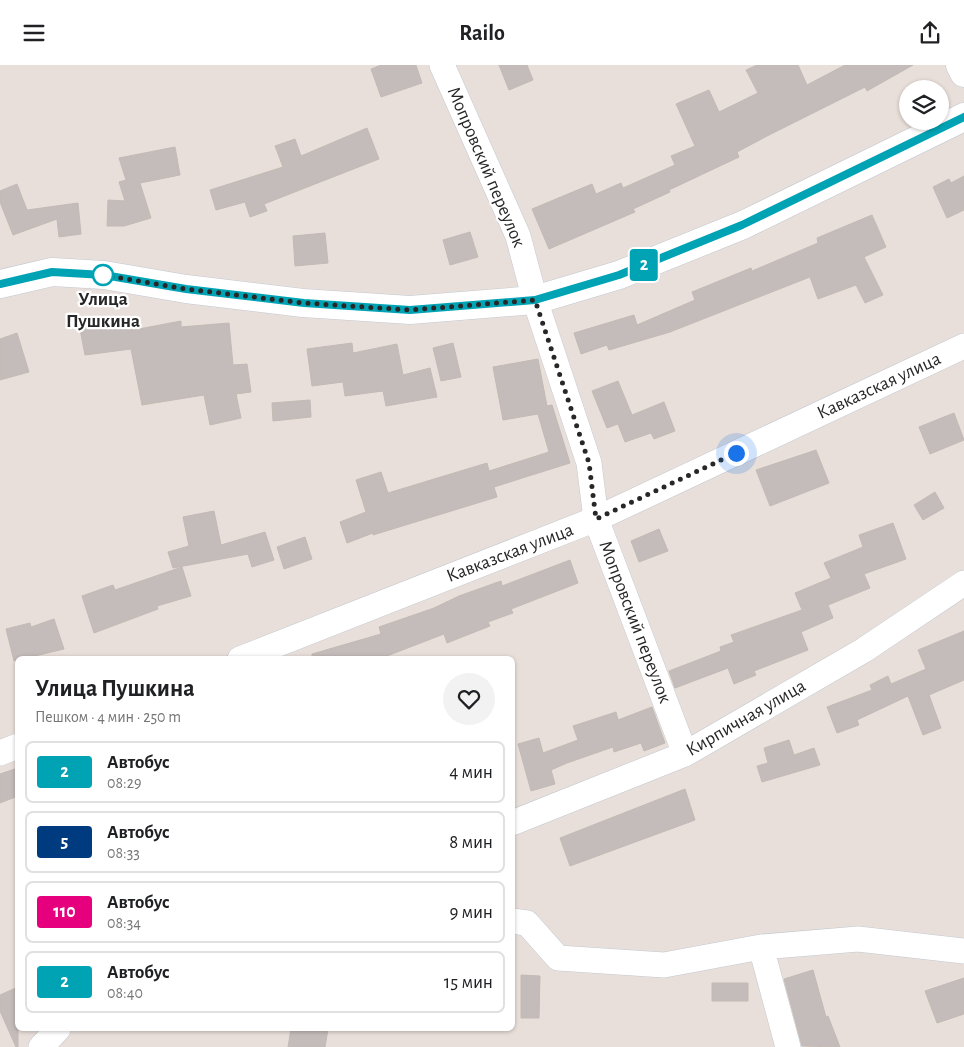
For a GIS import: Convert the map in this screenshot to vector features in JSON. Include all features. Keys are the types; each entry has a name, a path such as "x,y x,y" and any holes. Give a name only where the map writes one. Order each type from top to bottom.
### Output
{"main road":[{"path":"960,65 964,73"},
{"path":"0,284 52,272 104,275 186,289 304,303 410,310 535,300 619,275 742,225 964,117"}],"street":[{"name":"Мопровский переулок","path":"442,65 518,237 535,300 589,463 596,519 685,754"},
{"name":"Кавказская улица","path":"248,656 596,519 964,346"},
{"name":"Кирпичная улица","path":"515,822 685,754 864,650 964,583"},
{"path":"0,753 15,747"},
{"path":"515,921 527,923 558,958 664,965 761,947 858,939 964,951"},
{"path":"761,947 788,1047"},
{"path":"41,1047 56,1031"}],"building":[{"path":"381,65 416,65 422,83 381,97 371,69"},
{"path":"499,65 527,65 533,80 509,90"},
{"path":"757,65 798,65 807,85 845,65 913,65 867,91 865,87 769,135 737,152 739,157 633,209 635,212 549,249 532,209 592,184 596,194 621,183 623,188 675,165 671,156 695,146 676,104 709,90 719,112 758,93 746,70"},
{"path":"367,128 379,159 264,204 267,211 250,217 245,202 216,210 210,190 283,167 275,146 295,139 301,156"},
{"path":"175,147 180,175 140,183 151,218 124,226 107,226 108,200 125,201 119,182 126,180 119,158"},
{"path":"964,176 964,210 947,218 933,187 949,179 951,183"},
{"path":"17,184 27,210 78,203 81,234 59,237 57,219 13,235 0,202 0,191"},
{"path":"872,215 886,247 864,257 883,295 865,303 856,285 818,299 810,277 670,332 609,350 607,345 581,354 574,333 634,315 637,325 695,300 692,292 751,268 752,271 818,243 817,238"},
{"path":"470,232 478,257 450,265 443,240"},
{"path":"325,233 328,263 295,266 293,236"},
{"path":"123,319 124,325 139,324 139,329 181,321 181,327 229,323 233,365 247,364 251,392 236,394 241,418 210,425 204,395 142,405 131,349 85,355 79,324"},
{"path":"17,333 29,372 0,380 0,339"},
{"path":"352,343 353,353 397,344 403,375 430,368 437,397 386,406 383,391 345,396 343,382 312,386 307,349"},
{"path":"453,343 461,377 441,381 433,348"},
{"path":"538,359 547,406 552,405 570,463 494,487 497,497 373,535 373,533 347,543 340,522 366,512 356,480 381,472 388,493 487,463 489,471 549,452 538,414 503,420 493,367"},
{"path":"618,381 632,415 664,402 675,431 654,439 651,433 625,442 618,424 607,428 592,391"},
{"path":"310,400 311,417 273,421 272,403"},
{"path":"954,413 964,440 930,454 919,427"},
{"path":"816,450 829,483 770,506 756,470"},
{"path":"935,492 944,508 923,520 914,505"},
{"path":"214,511 221,545 265,532 274,560 252,567 248,554 173,568 168,552 189,546 183,517"},
{"path":"893,523 906,559 864,574 870,588 828,605 833,618 801,632 808,650 754,671 756,675 734,684 728,668 675,688 669,671 721,651 720,647 734,642 731,635 802,610 795,593 831,578 824,563 863,547 859,535"},
{"path":"659,529 668,551 639,562 631,541"},
{"path":"305,537 312,559 284,569 277,547"},
{"path":"570,560 578,583 511,609 513,613 488,622 490,626 447,643 444,634 387,656 312,656 312,654 381,634 379,627 434,608 459,596 501,581 502,586"},
{"path":"182,567 191,596 157,606 158,609 94,633 82,596 113,585 115,590"},
{"path":"54,619 64,649 35,656 15,656 14,661 6,629 30,623 31,627"},
{"path":"964,631 964,680 929,695 941,728 923,735 908,696 857,720 859,725 837,733 827,707 872,690 870,685 888,676 891,684 926,669 918,650"},
{"path":"652,707 665,743 644,751 641,743 614,752 613,747 567,763 551,770 555,784 531,791 518,744 539,738 543,753 578,740 573,726 616,712 618,720"},
{"path":"789,740 794,755 814,748 820,765 762,782 757,766 768,763 764,748"},
{"path":"15,769 15,797 0,803 0,774"},
{"path":"685,789 695,820 570,866 560,838"},
{"path":"813,970 826,1017 828,1016 840,1047 802,1046 784,979"},
{"path":"521,975 540,976 539,1018 521,1018"},
{"path":"964,978 964,1014 937,1023 925,991"},
{"path":"712,983 748,983 748,1001 712,1001"},
{"path":"15,988 15,1031 18,1031 18,1047 16,1047 0,1011 0,995"},
{"path":"291,1031 328,1031 325,1047 288,1047"}],"bus line":[{"name":"2","path":"0,284 52,272 104,275 186,289 304,303 410,310 535,300 619,275 742,225 964,117"}],"place":[{"name":"Улица Пушкина","path":"103,275"}],"route":[{"path":"103,275 186,289 304,303 410,310 535,300 589,463 596,519 736,453"}]}
